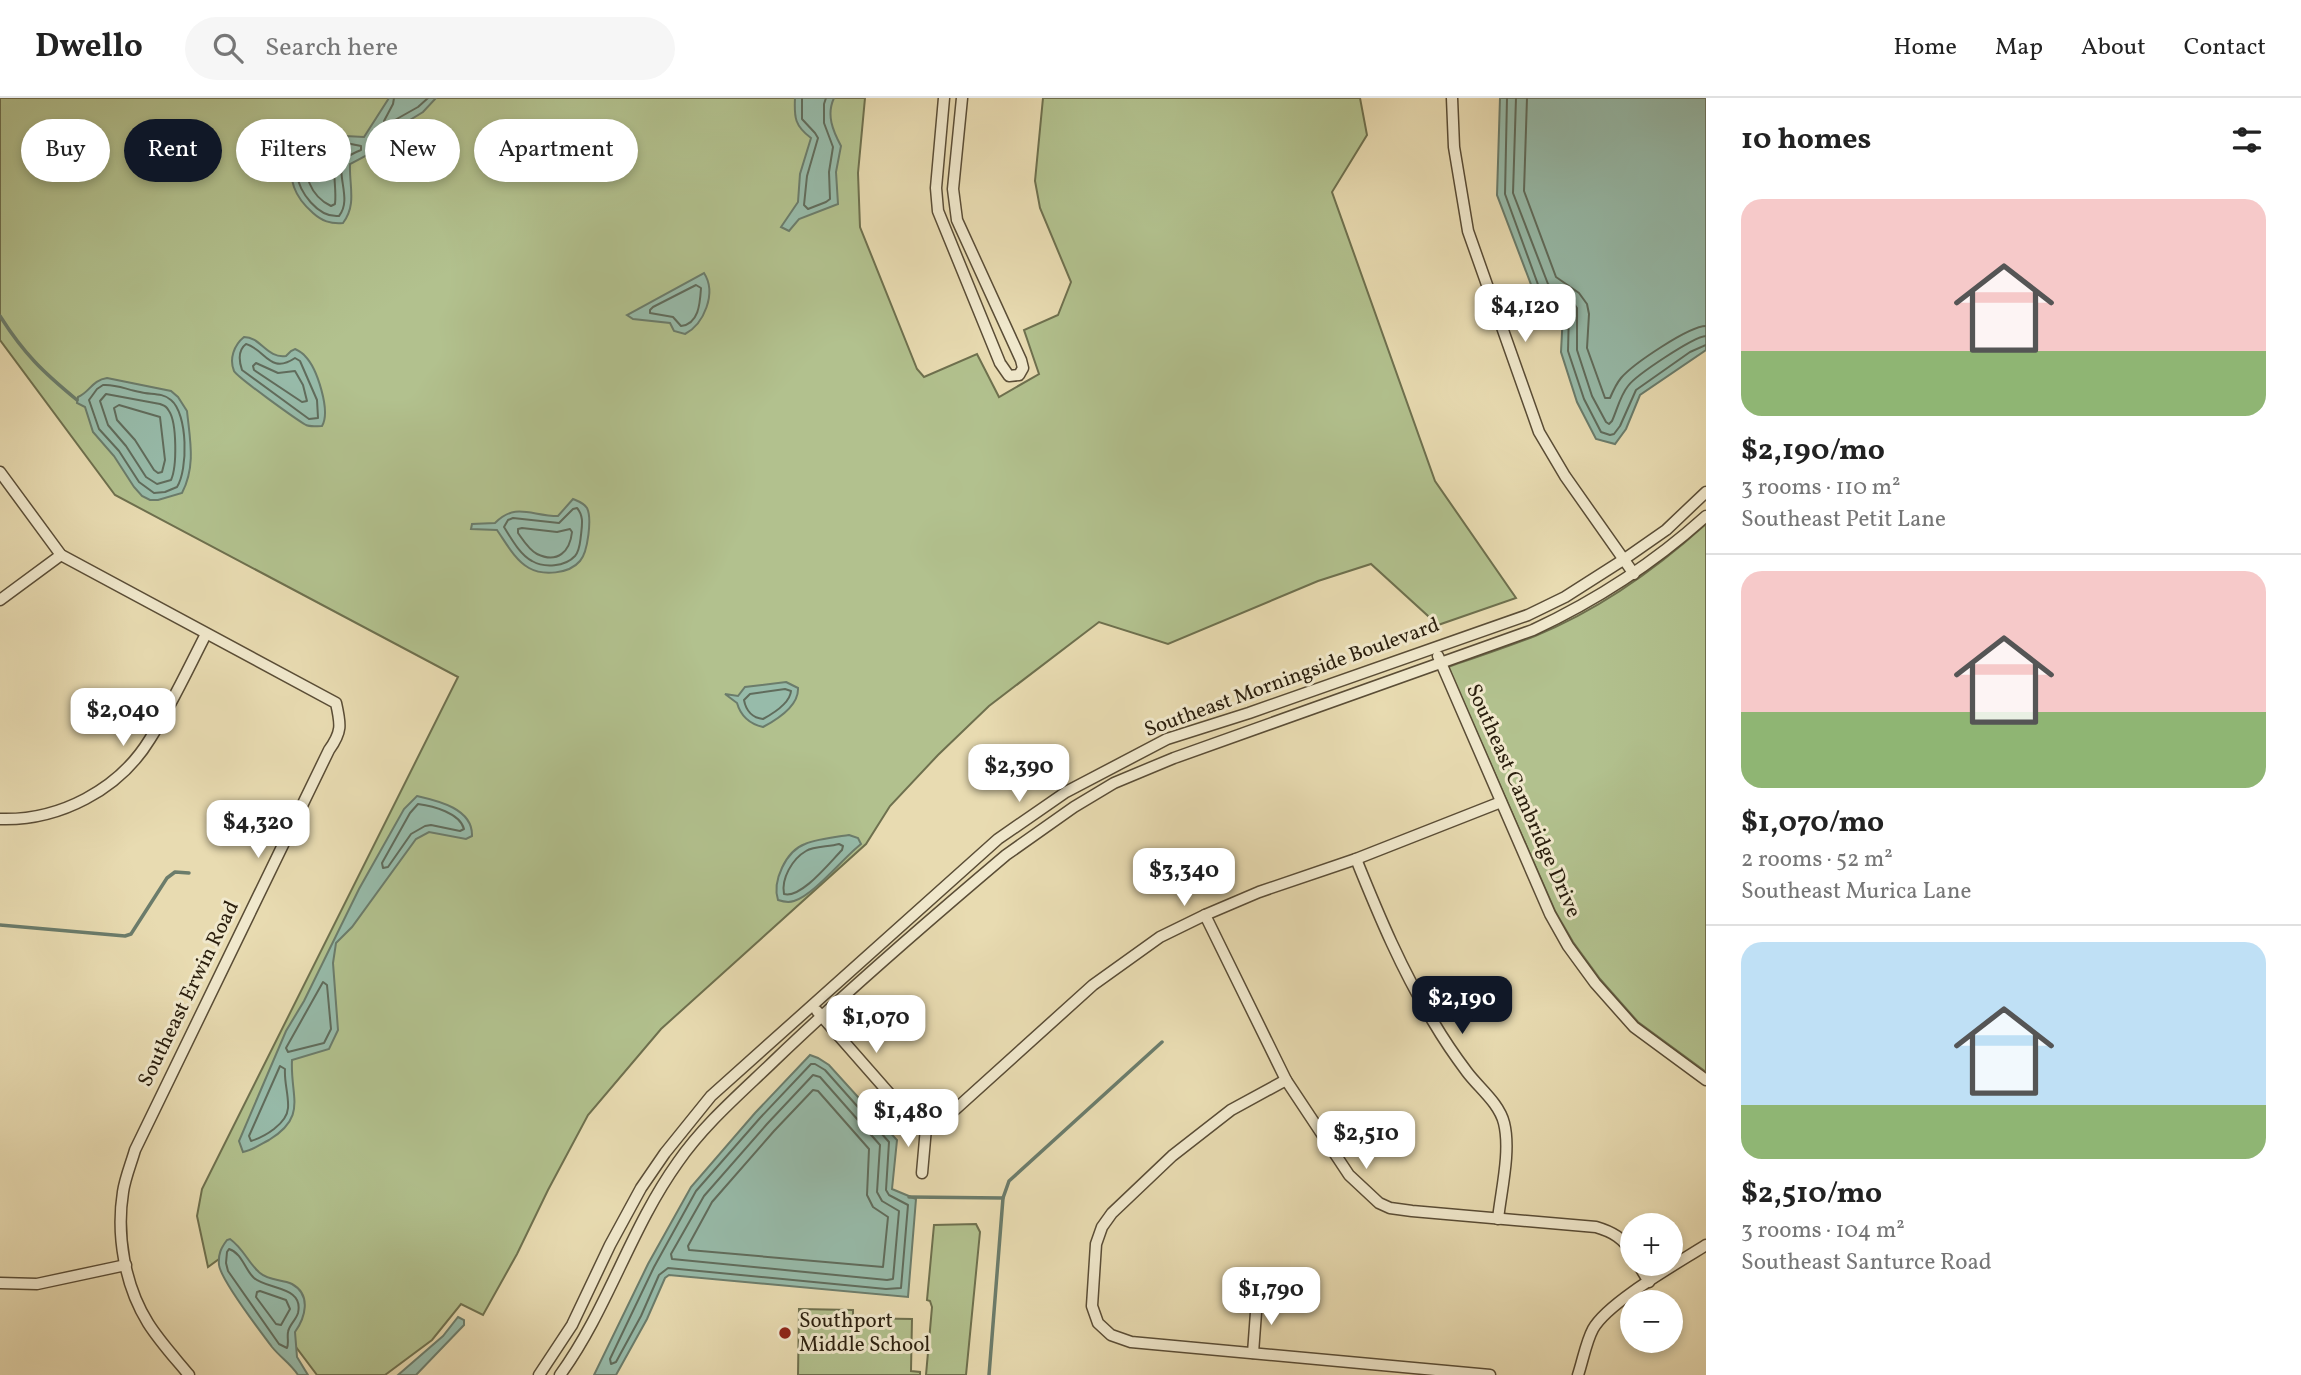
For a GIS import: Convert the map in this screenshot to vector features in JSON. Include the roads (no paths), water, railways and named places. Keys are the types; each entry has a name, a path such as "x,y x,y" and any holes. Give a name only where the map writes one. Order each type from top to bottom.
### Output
{"street":[{"path":"944,98 935,198 937,211 1000,363 1009,376 1019,375 1023,368 1021,360 957,220 953,189 962,98"},
{"path":"1452,98 1454,147 1468,231 1539,432 1564,476 1634,574"},
{"path":"941,132 958,130"},
{"name":"Southeast Erwin Road","path":"0,472 61,555 336,703 340,730 135,1150 123,1192 121,1240 135,1297 148,1324 188,1375"},
{"name":"Southeast Morningside Boulevard","path":"539,1375 562,1344 641,1188 711,1096 998,839 1066,792 1167,739 1528,615 1565,597 1667,530 1706,492"},
{"name":"Southeast Morningside Boulevard","path":"560,1375 593,1323 653,1199 691,1144 821,1016 1006,855 1074,807 1114,783 1572,612 1634,574 1676,543 1706,516"},
{"path":"0,600 61,555"},
{"path":"0,820 23,820 69,807 97,793 125,771 149,741 206,634"},
{"name":"Southeast Cambridge Drive","path":"1434,648 1550,914 1568,946 1595,983 1634,1027 1706,1080"},
{"path":"1249,713 1253,729"},
{"path":"1066,792 1074,807"},
{"path":"812,1005 917,1125 926,1128 938,1125 1093,985 1160,937 1259,892 1356,859 1501,802"},
{"path":"1356,859 1385,932 1407,976 1435,1024 1467,1072 1497,1108 1504,1123 1506,1145 1498,1219"},
{"path":"928,901 938,913"},
{"path":"1205,915 1286,1080 1349,1175 1380,1203 1390,1208 1412,1212 1596,1227 1611,1231 1620,1238"},
{"path":"1286,1080 1231,1110 1172,1156 1112,1213 1102,1227 1096,1244 1093,1306 1098,1323 1111,1335 1131,1342 1490,1375"},
{"path":"922,1173 926,1128"},
{"path":"665,1153 677,1162"},
{"path":"1578,1375 1592,1330 1600,1319 1649,1282 1706,1245"},
{"path":"0,1283 37,1284 126,1265"},
{"path":"1645,1276 1649,1282"},
{"path":"1253,1353 1257,1299"},
{"path":"576,1316 593,1323"}],"water":[{"path":"389,98 436,98 423,112 412,119 376,119"},
{"path":"795,98 834,98 831,117 841,146 836,172 838,204 799,219 789,231 781,227 798,202 800,174 811,138 797,121"},
{"path":"1500,98 1706,98 1706,350 1640,395 1626,429 1615,444 1596,439 1577,402 1561,352 1563,313 1535,295 1497,195"},
{"path":"351,136 364,137 365,156 351,163"},
{"path":"292,182 350,182 350,209 343,223 330,222 313,213 303,203"},
{"path":"704,273 708,281 709,298 703,316 685,334 674,331 670,323 633,319 627,315"},
{"path":"244,337 255,340 279,356 286,356 295,349 304,355 314,370 324,400 322,426 306,425 234,371 233,353"},
{"path":"107,378 171,391 178,397 187,411 191,453 189,473 182,493 158,500 142,496 93,432 85,407 77,403 78,397 98,381"},
{"path":"573,499 587,508 588,535 583,557 563,571 535,571 515,556 497,530 471,529 472,524 495,523 510,513 558,516"},
{"path":"786,682 798,688 795,701 781,716 763,727 747,719 737,703 725,694 738,696 745,687"},
{"path":"417,796 444,804 461,813 471,827 472,836 466,839 429,832 416,839 352,927 336,943 333,963 338,1030 329,1049 292,1060 294,1105 289,1123 269,1140 243,1152 239,1141 286,1031 304,1001 359,889 404,809"},
{"path":"849,835 858,838 861,844 819,884 794,901 778,900 779,876 792,853 810,842"},
{"path":"810,1055 829,1065 897,1140 892,1189 916,1199 908,1297 669,1275 665,1278 647,1319 616,1375 594,1375 648,1264 691,1187"},
{"path":"230,1239 260,1273 292,1284 302,1294 304,1314 295,1332 297,1357 308,1375 298,1375 275,1351 221,1273 220,1251"},
{"path":"458,1317 464,1320 464,1325 416,1375 398,1375 443,1336"}],"waterway":[{"path":"0,316 35,362 77,400"},
{"path":"0,925 125,936 131,934 167,878 175,872 189,873"},
{"path":"989,1375 1003,1198 1009,1181 1162,1042"},
{"path":"909,1197 1003,1198"}],"place":[{"name":"Southport Middle School","path":"785,1333"}]}
